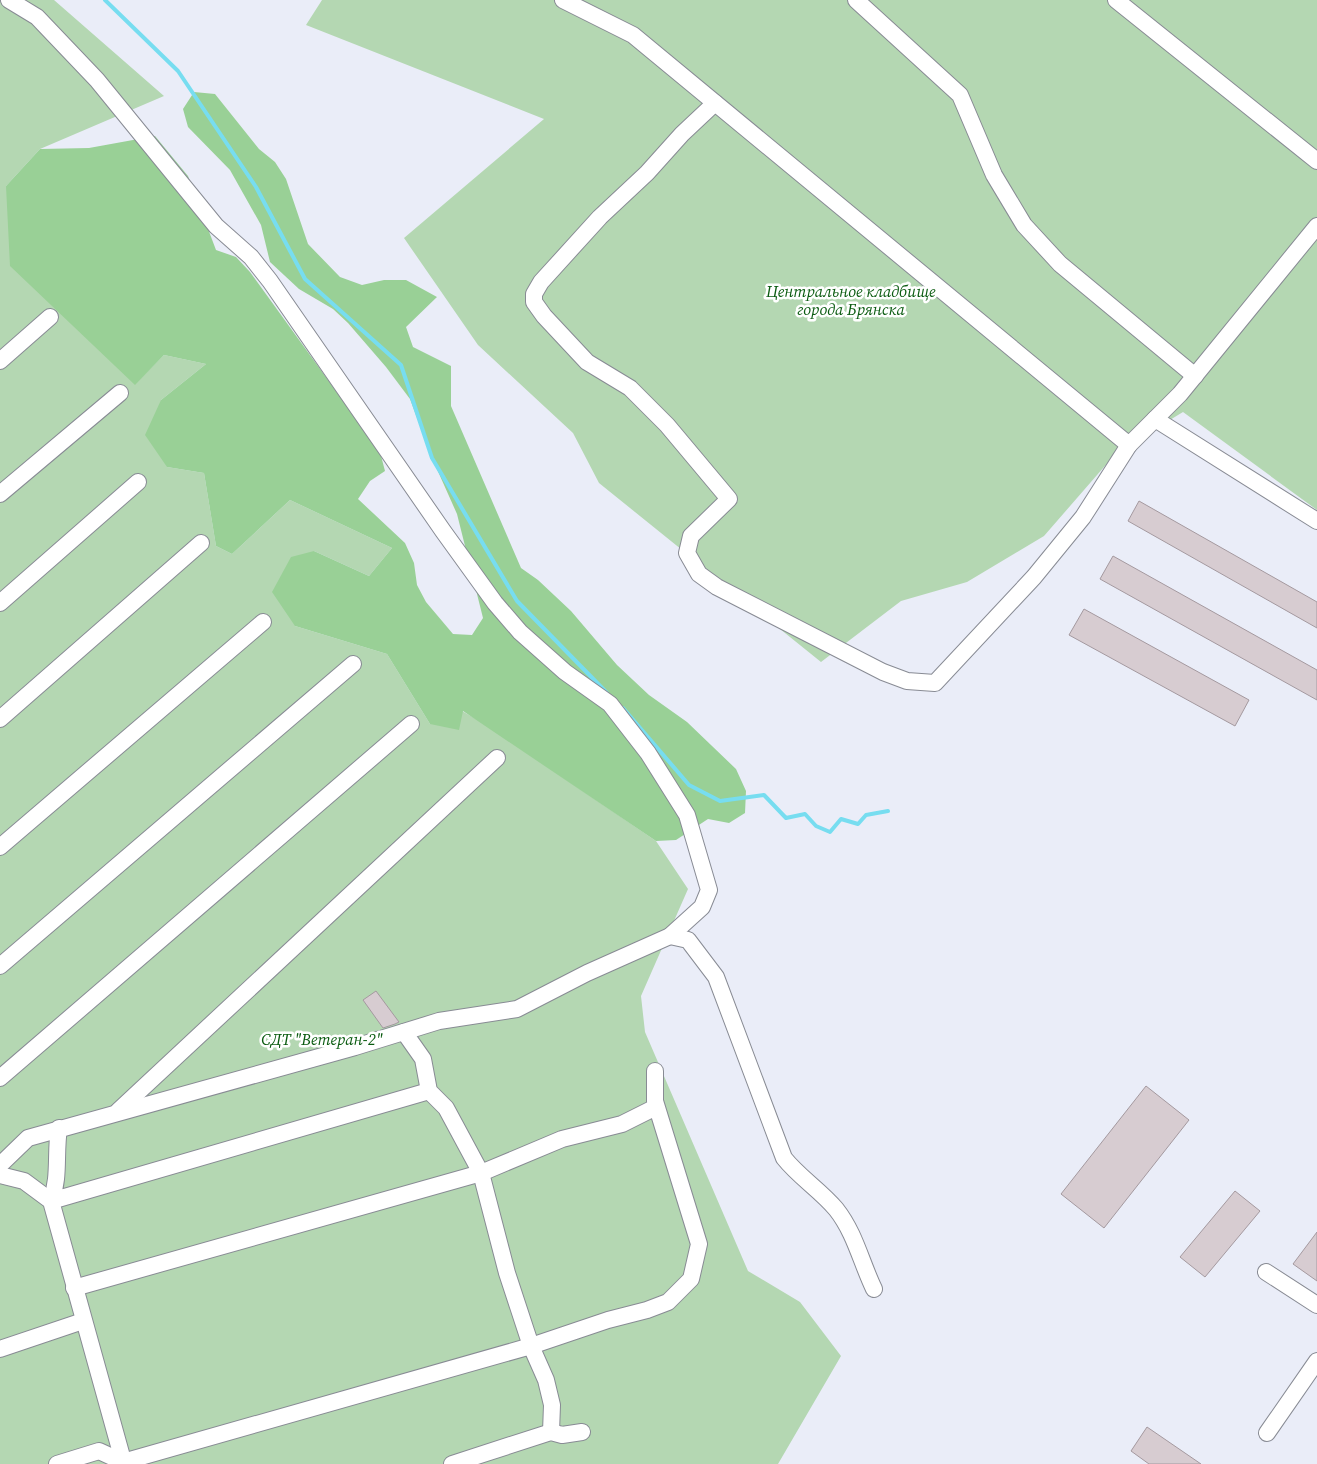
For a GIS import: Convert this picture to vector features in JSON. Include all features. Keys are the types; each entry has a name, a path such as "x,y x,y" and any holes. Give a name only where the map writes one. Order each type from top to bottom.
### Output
{"lane":[{"path":"0,1165 28,1138 59,1128 439,1021 517,1009 587,973 670,936 702,907 709,890 687,815 648,753 610,704 565,672 520,632 443,531 270,281 251,257 216,226 97,80 37,17 9,0"},
{"path":"563,0 633,35 1129,445"},
{"path":"856,0 960,94 994,175 1024,225 1060,264 1195,376"},
{"path":"1116,0 1317,160"},
{"path":"715,103 682,134 648,173 600,217 541,282 534,294 534,302 544,316 588,362 630,388 667,425 729,499 691,536 687,554 700,574 717,587 883,672 907,681 935,683 1034,577 1083,517 1129,445 1195,376 1317,226"},
{"path":"0,361 50,317"},
{"path":"0,494 120,392"},
{"path":"1155,419 1317,521"},
{"path":"0,603 138,482"},
{"path":"0,719 201,543"},
{"path":"0,846 263,622"},
{"path":"0,966 353,664"},
{"path":"0,1078 411,724"},
{"path":"117,1112 497,758"},
{"path":"670,936 688,940 716,978 784,1158 794,1172 836,1209 856,1240 865,1270 874,1288"},
{"path":"404,1032 423,1059 429,1091 446,1108 481,1173 507,1273 531,1346 546,1380 552,1405 551,1432"},
{"path":"57,1464 99,1451 124,1463 531,1346 668,1302 691,1279 699,1244 656,1106 655,1072"},
{"path":"51,1201 429,1091"},
{"path":"74,1288 481,1173 562,1139 622,1124 656,1106"},
{"path":"59,1128 56,1148 57,1184 51,1201 124,1463"},
{"path":"0,1175 24,1181 51,1201"},
{"path":"1266,1272 1317,1305"},
{"path":"0,1349 83,1321"},
{"path":"1267,1433 1317,1361"},
{"path":"452,1464 551,1432 562,1435 582,1432"}],"green space":[{"name":"СДТ \"Ветеран-2\"","path":"0,0 54,0 164,96 40,149 6,186 135,384 164,355 206,364 161,400 167,467 204,473 216,546 232,554 290,500 392,548 369,576 314,551 295,626 387,654 430,724 462,711 483,723 656,841 688,889 641,996 645,1032 748,1271 800,1302 841,1356 778,1464 0,1464"},
{"name":"Центральное кладбище города Брянска","path":"322,0 1317,0 1317,510 1183,412 1117,452 1044,536 967,582 901,601 821,662 599,483 573,433 478,345 404,238 544,119 306,25"},
{"path":"194,92 215,94 259,149 275,162 286,179 308,244 340,277 362,285 384,280 406,280 437,297 406,327 413,347 451,366 451,406 521,568 538,580 571,611 617,665 649,695 687,722 736,769 746,791 745,813 729,823 708,819 676,840 656,841 463,711 459,730 430,724 387,654 295,626 272,592 291,557 314,551 369,576 392,548 290,500 232,554 216,546 204,473 167,467 145,435 161,400 206,364 164,355 135,385 10,266 6,186 40,149 89,148 155,136 188,176 216,250 236,257 250,272 380,452 385,471 370,481 358,499 405,543 414,563 417,585 426,602 453,634 472,635 483,618 457,514 432,458 410,399 386,367 348,323 333,309 299,289 270,262 261,225 230,170 188,127 183,109"}],"building":[{"path":"1139,501 1317,602 1317,628 1128,521"},
{"path":"1113,556 1317,670 1317,700 1100,579"},
{"path":"1084,609 1249,700 1235,726 1069,635"},
{"path":"376,991 399,1022 383,1028 363,1000"},
{"path":"1146,1086 1189,1120 1104,1228 1061,1194"},
{"path":"1235,1191 1260,1211 1205,1277 1180,1257"},
{"path":"1317,1232 1317,1281 1293,1264"},
{"path":"1147,1427 1201,1464 1149,1464 1131,1451"}],"waterway":[{"path":"105,0 178,71 256,187 305,279 401,365 432,458 517,601 607,693"},
{"path":"623,708 689,785 720,801 764,795 786,818 805,814 816,826 830,832 841,819 858,824 866,815 888,811"}]}
